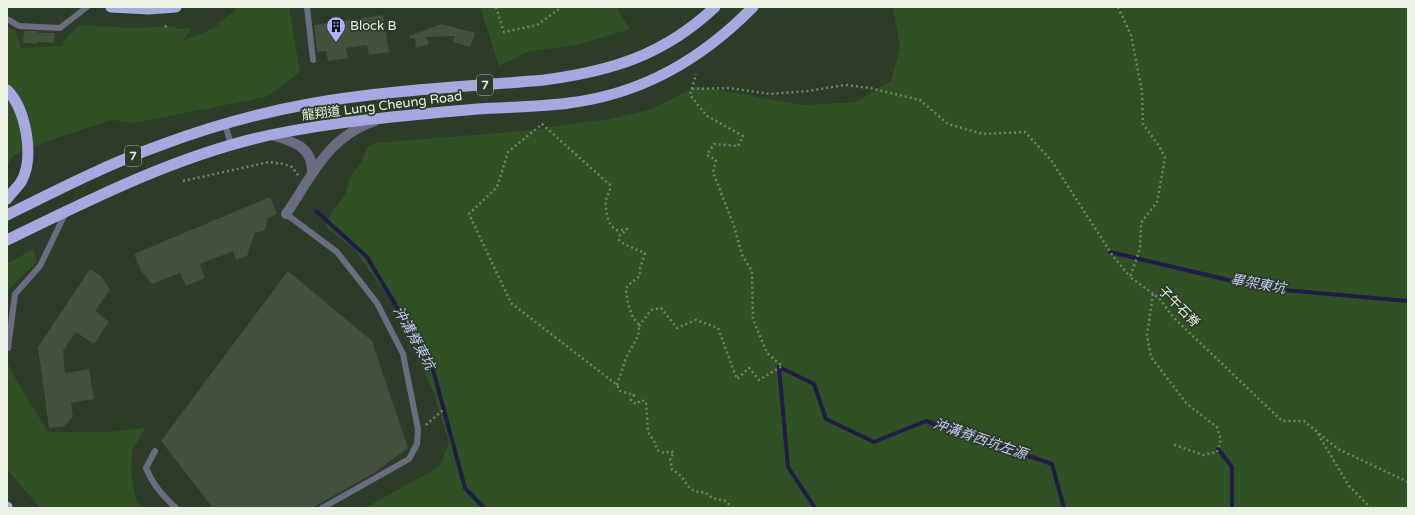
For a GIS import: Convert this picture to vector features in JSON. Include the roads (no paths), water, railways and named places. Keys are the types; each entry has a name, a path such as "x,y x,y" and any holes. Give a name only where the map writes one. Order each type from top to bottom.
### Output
{"highway":[{"path":"111,7 149,9 176,7"},
{"name":"龍翔道 Lung Cheung Road","path":"7,214 130,157 162,144 225,124 295,107 351,97 544,80 567,77 609,68 643,56 677,38 715,7"},
{"name":"龍翔道 Lung Cheung Road","path":"7,240 67,211 176,163 231,145 271,135 314,127 380,119 477,109 569,103 600,98 633,88 662,76 699,54 725,34 752,7"},
{"path":"7,90 16,104 23,122 28,146 28,160 21,181 7,199"}],"street":[{"path":"286,214 312,174 332,148 344,137 363,126 380,119"},
{"path":"271,135 289,140 301,146 312,161 312,174"}],"lane":[{"path":"7,19 19,26 60,28 87,7"},
{"path":"307,7 313,60"},
{"path":"225,124 231,145"},
{"path":"8,348 15,294 40,266 67,211"},
{"path":"286,214 337,252 377,303 403,354 418,430 417,444 409,459 322,508"},
{"path":"155,451 146,468 151,480 161,494 176,508"}],"waterway":[{"name":"沖溝脊東坑","path":"316,211 367,257 432,366 465,488 484,508"},
{"name":"畢架東坑","path":"1110,252 1262,288 1408,301"},
{"name":"沖溝脊西坑左源","path":"779,367 814,384 826,419 874,442 926,421 1052,464 1064,508"},
{"path":"779,367 788,467 815,508"},
{"path":"1218,449 1232,467 1232,508"}],"place":[{"name":"Block B","path":"336,43"}]}
